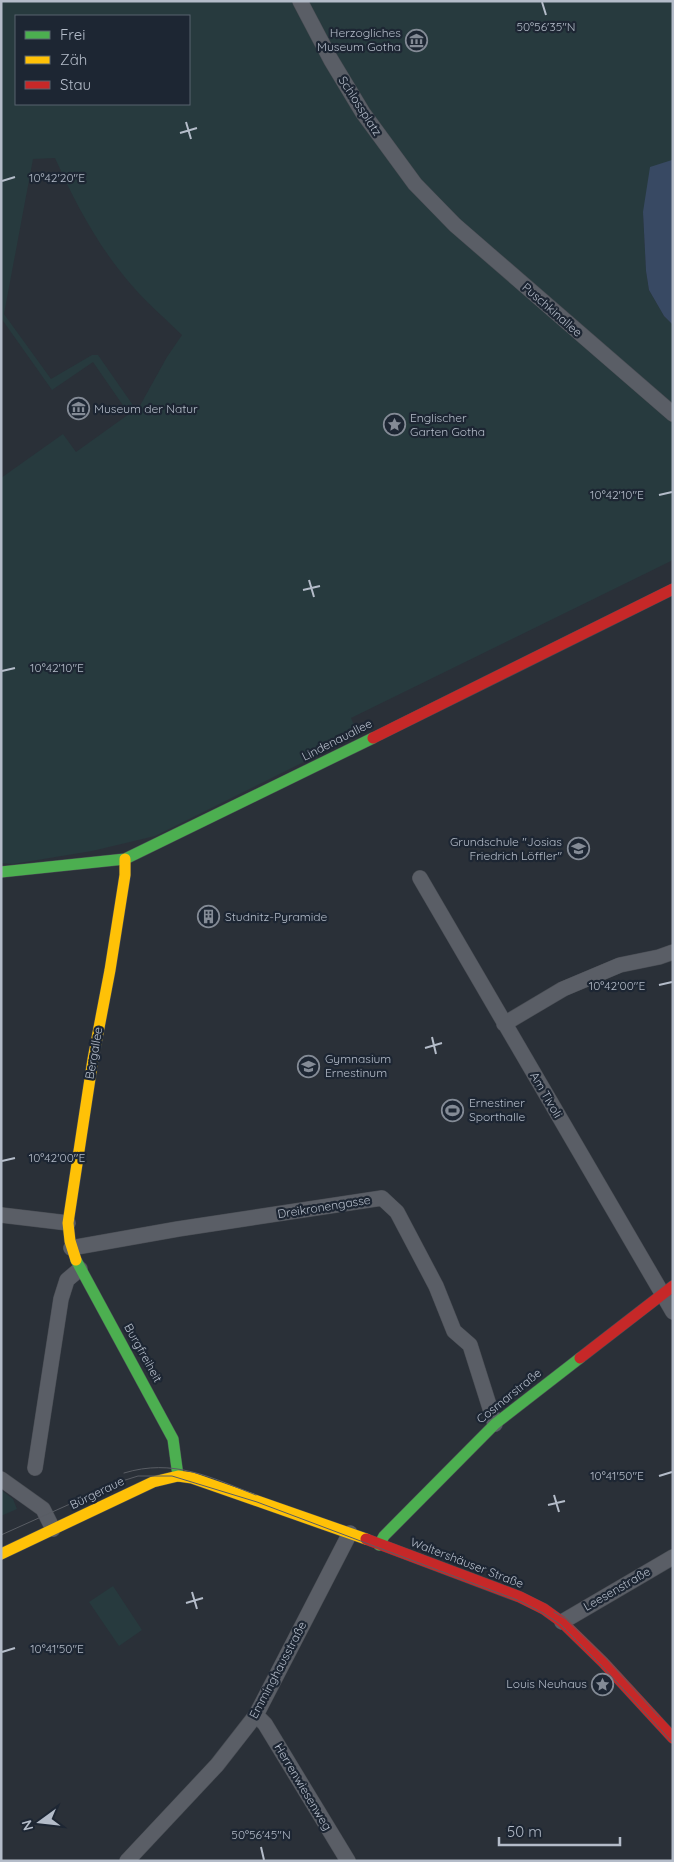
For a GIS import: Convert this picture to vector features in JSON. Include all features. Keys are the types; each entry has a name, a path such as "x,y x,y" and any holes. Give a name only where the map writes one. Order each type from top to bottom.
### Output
{"street":[{"name":"Schlossplatz","path":"300,1 327,53 364,113 410,178 432,203"},
{"name":"Puschkinallee","path":"432,203 673,414"},
{"name":"Lindenauallee","path":"1,872 125,859 673,589"},
{"name":"Bergallee","path":"71,1248 68,1223 92,1060 110,970 125,875 125,859"},
{"name":"Am Tivoli","path":"420,878 504,1024 667,1289 673,1312"},
{"path":"504,1024 563,989 620,965 673,952"},
{"name":"Dreikronengasse","path":"71,1248 178,1229 382,1198 397,1212 436,1286 454,1331 470,1345 495,1424"},
{"path":"1,1216 68,1223"},
{"name":"Burgfreiheit","path":"71,1248 80,1269 173,1439 178,1476"},
{"path":"35,1468 61,1299 67,1280 80,1269"},
{"name":"Cosmarstraße","path":"379,1544 384,1536 495,1424 667,1289"},
{"name":"Bürgeraue","path":"1,1554 153,1482 178,1476 209,1483"},
{"path":"1,1478 43,1509 53,1529"},
{"name":"Waltershäuser Straße","path":"209,1483 350,1533 520,1597 544,1609 562,1622 603,1662 673,1738"},
{"name":"Emminghausstraße","path":"127,1861 217,1765 256,1715 350,1533"},
{"name":"Leesenstraße","path":"562,1622 673,1557"},
{"name":"Herrenwiesenweg","path":"256,1715 265,1724 348,1861"}],"green space":[{"name":"Englischer Garten Gotha","path":"1,1 673,1 673,160 643,212 646,271 649,290 664,316 673,325 673,560 351,718 358,735 155,836 92,851 13,864 1,863 1,478 63,434 76,452 129,414 93,362 52,390 1,318","holes":["55,158 71,193 100,243 122,274 182,335 167,357 137,411 98,355 92,355 51,379 4,314 33,159"]},
{"path":"1,1490 13,1499 17,1509 1,1516"},
{"path":"113,1586 142,1630 119,1646 89,1602"}],"water":[{"path":"673,160 673,325 664,316 649,290 646,271 643,212 650,167"}],"tram line":[{"path":"124,1473 142,1469 175,1469 207,1476 256,1495"},
{"path":"1,1535 119,1482 138,1476 172,1476 257,1502 520,1601 543,1613 560,1624 673,1743"},
{"path":"554,1612 566,1619 607,1659 659,1717"}],"traffic: fast":[{"path":"1,872 125,859 373,738"},
{"path":"76,1260 173,1439 178,1476"},
{"path":"379,1545 384,1536 495,1424 580,1358"}],"traffic: slow":[{"path":"76,1260 70,1241 68,1223 93,1059 125,875 125,859"},
{"path":"1,1554 153,1482 178,1476 192,1478 366,1539"}],"traffic: jam":[{"path":"373,738 673,589"},
{"path":"580,1358 673,1286"},
{"path":"366,1539 520,1597 544,1609 562,1622 603,1662 673,1738"}],"place":[{"name":"Herzogliches Museum Gotha","path":"417,40"},
{"name":"Museum der Natur","path":"78,409"},
{"name":"Englischer Garten Gotha","path":"394,425"},
{"name":"Grundschule \"Josias Friedrich Löffler\"","path":"578,849"},
{"name":"Studnitz-Pyramide","path":"209,917"},
{"name":"Gymnasium Ernestinum","path":"309,1066"},
{"name":"Ernestiner Sporthalle","path":"453,1110"},
{"name":"Louis Neuhaus","path":"603,1684"}]}
